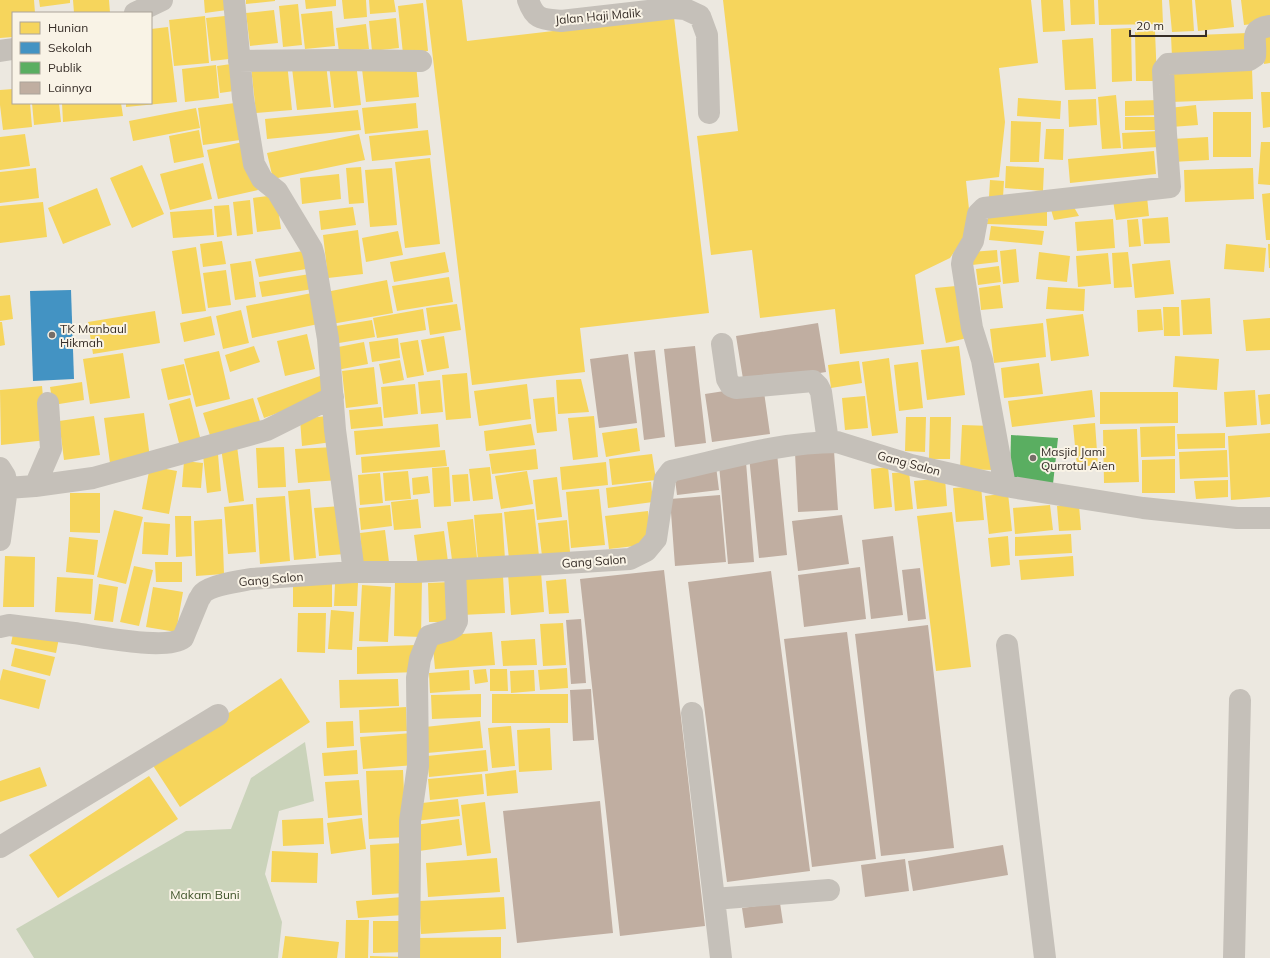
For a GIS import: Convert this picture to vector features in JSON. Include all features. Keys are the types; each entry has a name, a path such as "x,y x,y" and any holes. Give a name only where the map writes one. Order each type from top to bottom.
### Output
{"street":[{"path":"137,12 162,0"},
{"path":"234,0 243,98 254,164 262,179 277,191 312,249 322,297 328,339 335,430 354,572"},
{"name":"Jalan Haji Malik","path":"528,0 532,12 544,19 561,21 674,8 685,9 700,16 708,35 709,113"},
{"path":"1005,486 982,360 972,328 962,264 963,258 973,241 978,214 984,208 1170,187 1163,70 1168,64 1249,60 1255,56 1254,38 1257,31 1263,27 1270,26"},
{"path":"0,51 12,49"},
{"path":"239,61 421,61"},
{"path":"722,344 727,378 731,386 736,388 813,381 821,392 828,442"},
{"path":"0,540 4,478 35,486 93,478 267,430 332,397"},
{"path":"35,486 51,449 48,403"},
{"name":"Gang Salon","path":"0,627 10,626 137,642 171,643 179,641 183,638 203,593 235,581 354,572 416,572 630,559 646,551 656,540 665,479 671,471 778,447 828,442 837,442 911,465 1005,486 1143,508 1237,518 1270,518"},
{"path":"409,958 410,821 418,766 417,678 420,658 429,636 454,627 456,621 455,570"},
{"path":"1007,645 1045,958"},
{"path":"1234,958 1240,700"},
{"path":"692,713 721,958"},
{"path":"0,847 218,715"},
{"path":"714,900 829,890"}],"green space":[{"name":"Makam Buni","path":"305,742 314,801 279,811 265,874 282,922 278,958 34,958 16,929 186,831 231,829 251,778"}],"building: Hunian":[{"path":"0,0 34,0 35,12 12,12 12,37 0,38"},
{"path":"39,0 70,0 70,3 40,7"},
{"path":"73,0 109,0 110,12 74,12"},
{"path":"204,0 233,0 234,9 205,13"},
{"path":"246,0 275,0 275,1 246,4"},
{"path":"305,0 336,0 336,6 306,9"},
{"path":"342,0 366,0 367,17 344,19"},
{"path":"369,0 394,0 396,12 370,14"},
{"path":"426,0 462,0 467,41 674,17 709,313 580,328 585,372 472,385"},
{"path":"723,0 1031,0 1038,63 999,68 1005,122 999,177 966,181 971,228 950,258 915,275 924,344 840,354 835,309 760,318 752,250 711,255 697,136 738,131"},
{"path":"1041,0 1063,0 1065,31 1043,32"},
{"path":"1070,0 1094,0 1095,24 1071,25"},
{"path":"1098,0 1162,0 1163,24 1099,25"},
{"path":"1169,0 1192,0 1194,31 1172,32"},
{"path":"1195,0 1231,0 1234,27 1198,31"},
{"path":"1241,0 1270,0 1270,22 1244,25"},
{"path":"423,3 428,51 403,54 398,6"},
{"path":"298,4 302,45 283,47 279,6"},
{"path":"274,10 278,43 250,46 246,13"},
{"path":"332,11 335,46 305,49 301,14"},
{"path":"234,15 238,58 211,61 206,18"},
{"path":"205,16 209,63 174,66 169,20"},
{"path":"396,18 399,48 372,51 369,21"},
{"path":"366,24 369,49 339,52 336,28"},
{"path":"168,27 177,102 126,107 126,104 152,104 152,29"},
{"path":"1131,28 1132,81 1112,82 1111,29"},
{"path":"1155,31 1157,81 1136,81 1135,32"},
{"path":"1248,33 1248,52 1172,57 1171,36"},
{"path":"1270,36 1270,63 1264,64 1262,37"},
{"path":"1093,38 1096,89 1065,90 1062,40"},
{"path":"238,63 241,90 220,93 217,66"},
{"path":"287,63 292,110 256,113 251,67"},
{"path":"356,63 361,105 334,108 329,65"},
{"path":"326,64 331,107 297,110 292,68"},
{"path":"416,64 419,97 366,102 362,69"},
{"path":"216,65 219,98 185,102 182,69"},
{"path":"1252,69 1253,99 1171,102 1170,72"},
{"path":"12,89 12,104 30,104 32,127 3,130 0,90"},
{"path":"1261,92 1270,92 1270,127 1263,128"},
{"path":"1116,95 1121,148 1102,149 1098,97"},
{"path":"1018,98 1061,101 1060,119 1017,116"},
{"path":"1096,99 1097,125 1069,127 1068,100"},
{"path":"1160,100 1160,115 1125,116 1125,101"},
{"path":"242,102 248,139 203,145 198,108"},
{"path":"416,103 418,128 365,134 362,108"},
{"path":"32,104 59,104 61,122 34,125"},
{"path":"62,104 121,104 123,116 63,122"},
{"path":"1196,105 1198,125 1171,127 1169,108"},
{"path":"196,108 200,128 133,141 129,121"},
{"path":"358,110 361,130 267,139 265,119"},
{"path":"1213,112 1251,112 1251,157 1213,157"},
{"path":"1125,117 1155,117 1156,130 1125,130"},
{"path":"1011,121 1041,122 1039,162 1010,162"},
{"path":"1046,129 1064,129 1063,160 1044,159"},
{"path":"199,130 204,157 174,163 169,136"},
{"path":"428,130 431,155 372,161 369,136"},
{"path":"1158,131 1159,147 1123,149 1122,133"},
{"path":"25,134 30,166 0,170 0,137"},
{"path":"359,134 365,160 273,179 267,153"},
{"path":"1208,137 1209,160 1172,162 1172,139"},
{"path":"247,141 258,190 218,199 207,150"},
{"path":"1261,142 1270,142 1270,185 1258,184"},
{"path":"1154,151 1156,174 1070,183 1068,159"},
{"path":"430,158 440,244 405,248 395,162"},
{"path":"203,163 212,199 170,210 160,174"},
{"path":"142,165 164,214 132,228 110,178"},
{"path":"1006,166 1044,168 1043,191 1005,188"},
{"path":"361,167 364,203 349,204 346,168"},
{"path":"36,168 39,198 0,203 0,172"},
{"path":"392,168 397,225 370,227 365,170"},
{"path":"1253,168 1254,199 1185,202 1184,170"},
{"path":"339,174 341,199 302,204 300,178"},
{"path":"990,180 1004,181 1003,197 989,197"},
{"path":"97,188 111,225 63,244 48,208"},
{"path":"1270,193 1270,240 1266,240 1262,194"},
{"path":"276,195 281,229 257,232 253,198"},
{"path":"1147,197 1149,216 1116,220 1113,200"},
{"path":"250,200 253,234 237,236 233,202"},
{"path":"43,202 47,237 0,243 0,206"},
{"path":"1071,202 1079,216 1054,220 1050,206"},
{"path":"229,205 232,235 217,237 214,206"},
{"path":"353,207 356,225 321,230 319,211"},
{"path":"212,209 214,235 173,238 170,212"},
{"path":"1047,211 1047,226 987,224 989,213"},
{"path":"1168,217 1170,243 1144,244 1142,219"},
{"path":"1113,219 1115,248 1077,251 1075,222"},
{"path":"1138,219 1141,246 1129,247 1127,220"},
{"path":"991,226 1044,231 1042,245 989,240"},
{"path":"358,230 363,274 328,278 323,235"},
{"path":"398,231 403,255 366,262 362,238"},
{"path":"222,241 226,264 203,267 200,244"},
{"path":"1226,244 1266,248 1264,272 1224,269"},
{"path":"1268,244 1270,244 1270,268 1269,268"},
{"path":"196,247 206,311 182,314 172,251"},
{"path":"1016,249 1019,282 1003,284 1000,251"},
{"path":"309,250 312,268 259,277 255,259"},
{"path":"997,250 998,262 972,265 971,252"},
{"path":"445,252 449,272 394,282 390,262"},
{"path":"1039,252 1070,256 1067,282 1036,279"},
{"path":"1128,252 1132,287 1114,288 1112,253"},
{"path":"1108,253 1111,284 1078,287 1076,256"},
{"path":"1170,260 1174,294 1135,298 1132,264"},
{"path":"251,261 256,297 235,300 230,264"},
{"path":"999,266 1001,282 978,285 976,269"},
{"path":"226,270 231,305 208,308 203,273"},
{"path":"310,274 313,289 262,297 259,282"},
{"path":"449,277 453,302 397,311 392,286"},
{"path":"387,280 393,313 332,324 326,292"},
{"path":"1000,285 1003,308 981,310 979,288"},
{"path":"956,286 967,338 946,343 935,288"},
{"path":"1048,287 1085,289 1084,311 1046,309"},
{"path":"317,292 323,323 252,338 246,306"},
{"path":"10,295 13,319 0,321 0,296"},
{"path":"1210,298 1212,334 1183,335 1181,300"},
{"path":"457,304 461,330 430,335 426,308"},
{"path":"1163,307 1179,307 1180,336 1164,336"},
{"path":"423,309 426,330 377,338 373,318"},
{"path":"1161,309 1163,330 1138,332 1137,310"},
{"path":"241,310 249,343 223,349 216,316"},
{"path":"155,311 160,343 93,354 88,322"},
{"path":"1083,314 1089,356 1051,361 1046,319"},
{"path":"211,316 215,335 184,342 180,323"},
{"path":"1270,318 1270,350 1246,351 1243,320"},
{"path":"372,320 375,337 339,343 336,326"},
{"path":"0,322 2,322 5,345 0,346"},
{"path":"1043,323 1046,357 994,363 990,329"},
{"path":"307,334 315,369 285,376 277,341"},
{"path":"444,336 449,368 427,372 421,340"},
{"path":"398,338 400,358 372,362 369,342"},
{"path":"418,340 424,375 407,378 400,343"},
{"path":"364,342 368,364 337,370 333,348"},
{"path":"254,346 260,362 230,372 225,355"},
{"path":"959,346 965,395 927,400 921,350"},
{"path":"219,351 230,399 196,407 184,359"},
{"path":"123,353 130,398 90,404 83,359"},
{"path":"1175,356 1219,359 1217,390 1173,387"},
{"path":"889,358 898,433 872,436 862,362"},
{"path":"400,360 404,380 383,384 379,364"},
{"path":"859,361 862,383 831,388 828,365"},
{"path":"918,362 923,408 899,411 894,365"},
{"path":"1039,363 1043,394 1004,398 1001,368"},
{"path":"184,364 191,395 168,400 161,369"},
{"path":"374,367 378,404 346,408 342,371"},
{"path":"467,373 471,418 446,420 442,375"},
{"path":"320,376 327,395 264,418 257,398"},
{"path":"581,379 589,412 558,414 556,380"},
{"path":"440,380 443,412 421,414 418,382"},
{"path":"82,382 84,400 53,405 50,387"},
{"path":"415,384 418,414 384,418 381,387"},
{"path":"527,384 531,419 479,426 474,391"},
{"path":"42,386 47,440 1,445 0,390"},
{"path":"1092,390 1095,417 1012,427 1008,401"},
{"path":"1255,390 1257,425 1226,427 1224,392"},
{"path":"1100,392 1178,392 1178,423 1100,424"},
{"path":"1270,394 1270,424 1261,425 1258,395"},
{"path":"865,396 868,428 845,430 842,398"},
{"path":"554,397 557,431 537,433 533,399"},
{"path":"190,398 201,441 180,447 169,404"},
{"path":"253,398 262,428 212,442 203,413"},
{"path":"381,407 383,426 351,429 349,410"},
{"path":"144,413 150,458 110,463 104,418"},
{"path":"94,416 100,455 64,460 59,421"},
{"path":"327,416 332,442 302,446 300,419"},
{"path":"594,416 598,457 573,460 568,418"},
{"path":"906,417 926,417 925,452 905,451"},
{"path":"930,417 951,417 950,459 929,459"},
{"path":"1095,423 1098,465 1077,467 1073,425"},
{"path":"438,424 440,447 356,455 354,431"},
{"path":"531,424 535,445 486,451 484,431"},
{"path":"962,425 992,426 993,470 960,469"},
{"path":"1175,426 1175,456 1141,457 1140,427"},
{"path":"637,428 640,451 606,457 602,433"},
{"path":"1137,429 1139,482 1104,483 1103,430"},
{"path":"1225,433 1225,448 1178,449 1177,434"},
{"path":"1270,433 1270,497 1231,500 1228,436"},
{"path":"237,446 244,501 229,503 221,448"},
{"path":"284,447 286,487 258,488 256,448"},
{"path":"335,447 339,480 298,483 295,449"},
{"path":"536,449 538,469 492,474 489,454"},
{"path":"445,450 447,466 362,473 361,457"},
{"path":"1227,450 1228,477 1180,479 1179,452"},
{"path":"218,454 221,491 207,493 203,455"},
{"path":"652,454 656,480 612,485 609,459"},
{"path":"1175,459 1175,493 1142,493 1142,460"},
{"path":"184,461 203,463 201,488 182,487"},
{"path":"606,462 608,485 562,490 560,467"},
{"path":"150,466 177,471 169,514 142,509"},
{"path":"449,467 451,506 434,507 432,468"},
{"path":"490,467 493,499 473,501 469,469"},
{"path":"888,467 892,507 874,509 871,469"},
{"path":"408,471 411,499 385,501 383,473"},
{"path":"527,471 533,504 501,509 495,476"},
{"path":"909,472 913,509 895,511 892,473"},
{"path":"380,473 383,503 360,505 358,475"},
{"path":"468,474 470,501 454,502 452,475"},
{"path":"428,476 430,493 413,495 412,478"},
{"path":"557,477 562,517 537,520 533,480"},
{"path":"945,478 947,506 917,509 914,481"},
{"path":"1228,480 1228,497 1196,499 1194,481"},
{"path":"651,482 653,502 608,508 606,488"},
{"path":"981,486 984,520 956,522 953,488"},
{"path":"310,489 316,558 294,560 288,491"},
{"path":"599,489 605,545 571,548 566,492"},
{"path":"70,493 100,493 100,533 70,532"},
{"path":"1008,493 1012,531 989,534 985,496"},
{"path":"285,496 290,561 260,564 256,498"},
{"path":"418,499 421,528 394,530 391,502"},
{"path":"253,504 256,552 228,554 224,507"},
{"path":"390,505 392,526 361,530 359,508"},
{"path":"1050,505 1053,530 1015,534 1013,508"},
{"path":"1079,505 1081,530 1059,531 1057,506"},
{"path":"341,506 345,554 319,556 314,508"},
{"path":"534,509 539,556 509,559 504,512"},
{"path":"114,510 143,517 126,584 97,577"},
{"path":"648,511 652,544 609,549 605,516"},
{"path":"952,512 971,667 936,671 917,516"},
{"path":"502,513 505,559 478,561 474,515"},
{"path":"175,516 191,516 192,556 176,557"},
{"path":"222,519 224,574 196,576 194,521"},
{"path":"473,519 477,558 452,560 447,522"},
{"path":"567,520 570,552 542,556 538,523"},
{"path":"144,522 170,524 168,555 142,554"},
{"path":"385,530 389,562 363,565 360,533"},
{"path":"444,531 448,562 418,566 414,535"},
{"path":"1071,534 1072,553 1015,556 1015,537"},
{"path":"1008,536 1010,565 991,567 988,538"},
{"path":"69,537 98,540 94,575 66,572"},
{"path":"5,556 35,557 34,607 3,607"},
{"path":"1073,556 1074,576 1021,580 1019,560"},
{"path":"155,562 182,562 182,582 156,582"},
{"path":"134,566 153,570 139,626 120,622"},
{"path":"541,572 544,612 511,615 508,574"},
{"path":"503,576 505,613 461,615 459,578"},
{"path":"57,577 93,579 91,614 55,612"},
{"path":"395,579 422,579 421,637 394,636"},
{"path":"566,579 569,613 549,614 546,581"},
{"path":"452,582 453,622 429,622 428,583"},
{"path":"293,583 332,584 332,607 293,607"},
{"path":"335,583 358,583 357,606 334,606"},
{"path":"99,584 118,587 113,622 94,620"},
{"path":"362,585 391,587 388,642 359,641"},
{"path":"153,587 183,592 176,632 146,627"},
{"path":"331,610 354,612 352,650 328,649"},
{"path":"298,613 326,613 325,653 297,652"},
{"path":"563,623 566,665 543,666 540,624"},
{"path":"14,629 59,638 56,653 11,644"},
{"path":"492,632 495,665 435,669 432,636"},
{"path":"535,639 537,665 503,666 501,641"},
{"path":"417,645 418,672 357,674 357,647"},
{"path":"15,648 55,657 50,676 11,666"},
{"path":"567,668 568,688 540,690 538,670"},
{"path":"3,669 46,680 39,709 0,699 0,681"},
{"path":"486,669 488,682 475,684 473,670"},
{"path":"490,669 507,669 508,691 490,691"},
{"path":"469,670 470,690 430,693 429,673"},
{"path":"534,670 535,691 511,693 510,671"},
{"path":"281,678 310,722 180,807 152,764"},
{"path":"398,679 399,706 340,708 339,680"},
{"path":"481,694 481,717 432,719 431,695"},
{"path":"492,694 568,694 568,723 492,723"},
{"path":"406,707 407,731 360,733 359,710"},
{"path":"353,721 354,746 327,748 326,722"},
{"path":"480,721 483,748 427,753 425,727"},
{"path":"511,726 515,766 492,768 488,728"},
{"path":"550,728 552,770 519,772 517,730"},
{"path":"412,733 415,765 363,769 360,737"},
{"path":"357,750 358,774 324,776 322,753"},
{"path":"486,750 488,771 429,777 427,756"},
{"path":"40,767 47,786 0,802 0,781"},
{"path":"403,770 406,837 369,839 366,771"},
{"path":"516,770 518,793 487,796 485,774"},
{"path":"482,774 484,794 430,800 428,779"},
{"path":"149,776 178,819 58,898 29,855"},
{"path":"359,780 362,815 328,818 325,782"},
{"path":"458,799 460,816 415,821 413,804"},
{"path":"485,802 491,853 467,856 461,805"},
{"path":"323,818 324,844 283,846 282,820"},
{"path":"362,818 366,849 331,854 327,823"},
{"path":"459,819 462,845 419,851 415,825"},
{"path":"403,843 406,893 372,895 370,845"},
{"path":"272,851 318,853 317,883 271,882"},
{"path":"497,858 500,892 428,897 426,863"},
{"path":"402,897 404,915 358,918 356,901"},
{"path":"504,897 506,929 421,934 419,901"},
{"path":"346,920 369,920 368,958 345,958"},
{"path":"373,921 406,921 407,952 373,953"},
{"path":"285,936 339,942 337,958 282,958"},
{"path":"501,937 501,958 418,958 417,938"},
{"path":"370,956 408,957 408,958 370,958"}],"building: Sekolah":[{"name":"TK Manbaul Hikmah","path":"71,290 74,379 33,381 30,291"}],"building: Publik":[{"name":"Masjid Jami Qurrotul Aien","path":"1011,435 1058,438 1053,484 1010,477"}],"building: Lainnya":[{"path":"818,323 826,372 744,385 736,336"},
{"path":"695,346 706,443 675,447 664,349"},
{"path":"655,350 665,437 644,440 634,352"},
{"path":"628,354 637,423 599,428 590,359"},
{"path":"763,385 770,434 712,442 705,394"},
{"path":"834,451 838,510 798,512 795,453"},
{"path":"777,453 787,555 759,558 749,456"},
{"path":"746,462 754,562 728,564 719,465"},
{"path":"716,466 719,490 677,495 674,471"},
{"path":"720,495 726,562 675,566 670,499"},
{"path":"842,515 849,564 798,571 792,521"},
{"path":"893,536 903,615 871,619 862,540"},
{"path":"860,567 866,619 804,627 798,575"},
{"path":"920,568 926,619 908,621 902,570"},
{"path":"664,570 705,926 620,936 580,579"},
{"path":"771,571 810,871 727,882 688,582"},
{"path":"581,619 586,683 571,684 566,620"},
{"path":"928,625 954,848 881,856 855,634"},
{"path":"847,632 876,859 812,867 784,639"},
{"path":"591,689 594,740 573,741 570,690"},
{"path":"600,801 613,933 517,943 503,811"},
{"path":"1003,845 1008,875 913,891 908,861"},
{"path":"905,859 909,891 865,897 861,865"},
{"path":"780,903 783,923 745,928 742,908"}],"place":[{"name":"TK Manbaul Hikmah","path":"52,335"},
{"name":"Masjid Jami Qurrotul Aien","path":"1033,458"}]}
